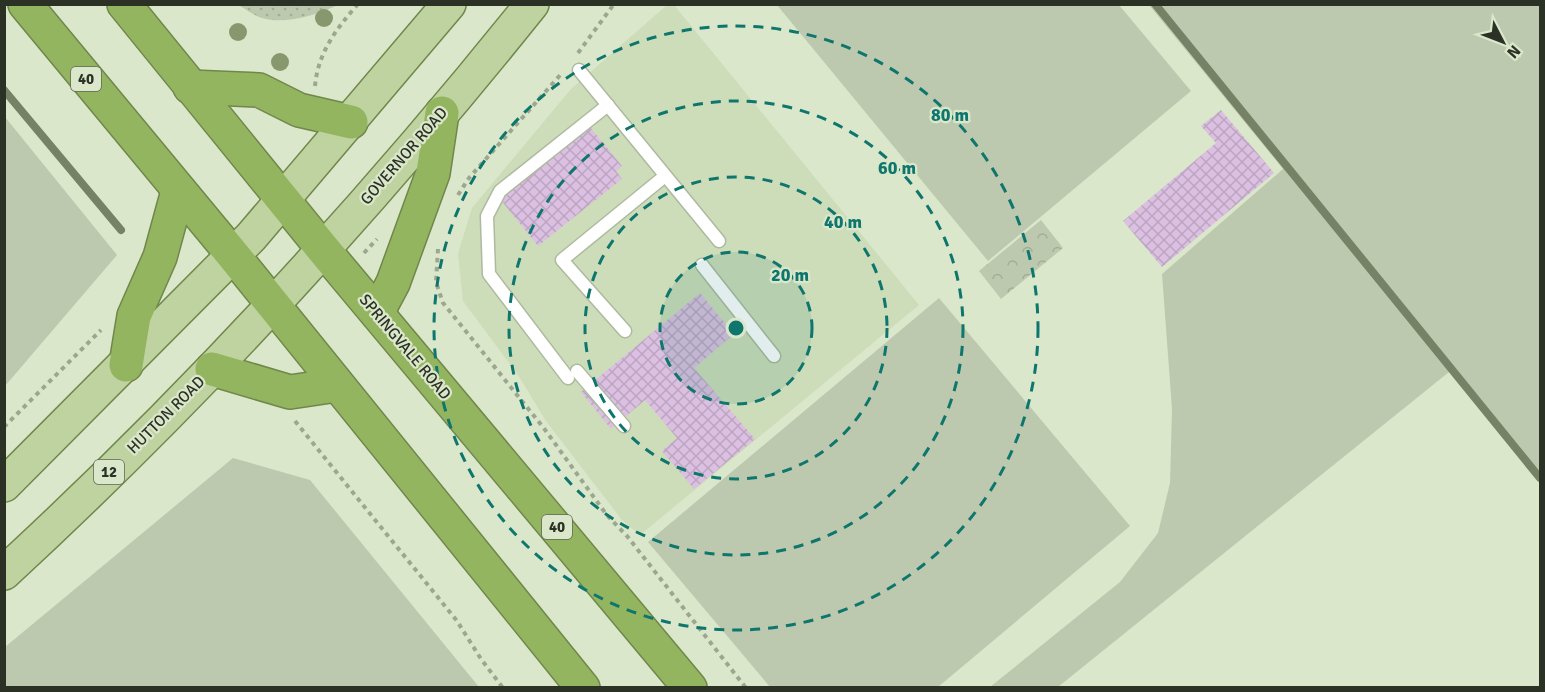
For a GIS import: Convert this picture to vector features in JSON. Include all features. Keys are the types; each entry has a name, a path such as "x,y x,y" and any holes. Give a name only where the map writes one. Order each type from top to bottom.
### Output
{"highway":[{"name":"40","path":"25,4 233,255 583,687"},
{"name":"SPRINGVALE ROAD","path":"124,4 323,249 690,687"},
{"path":"190,87 259,90 308,112 351,122"},
{"path":"377,313 393,283 433,173 442,113"},
{"path":"126,365 134,316 160,257 178,191"},
{"path":"212,369 290,392 337,385"}],"main road":[{"path":"4,485 126,365 284,200 449,4"},
{"name":"GOVERNOR ROAD","path":"272,304 442,113 532,4"},
{"name":"HUTTON ROAD","path":"4,573 74,507 212,369 272,304"}],"lane":[{"path":"579,70 719,241"},
{"path":"608,105 500,191 487,216 489,274 573,374 624,426"},
{"path":"625,330 562,260 665,176"},
{"path":"702,265 774,356"}],"path":[{"path":"308,112 314,95 316,67 336,29 358,4"},
{"path":"574,56 588,42 614,4"},
{"path":"4,427 109,322"}],"shaded area":[{"path":"667,5 674,5 919,305 640,535 622,520 546,421 518,375 463,301 458,254 472,208 571,89"}],"green space":[{"path":"238,5 338,5 310,16 278,20 259,17"},
{"path":"777,5 1119,5 1191,91 988,261"},
{"path":"1149,5 1540,5 1540,475 1449,372 1058,687 990,687 1120,582 1158,533 1170,483 1172,409 1162,274 1283,169"},
{"path":"5,117 117,255 5,386"},
{"path":"1041,220 1063,248 1001,299 979,271"},
{"path":"939,298 1130,526 938,687 770,687 648,542"},
{"path":"233,458 310,480 479,687 5,687 5,647"}],"building":[{"path":"1221,110 1274,173 1162,267 1123,221 1216,143 1201,126"},
{"path":"590,127 622,166 616,171 622,179 538,246 500,199"},
{"path":"700,293 734,334 694,368 755,439 694,489 662,451 677,438 645,400 611,429 581,392"}],"waterway":[{"path":"1155,4 1540,478"},
{"path":"4,90 121,230"}]}
